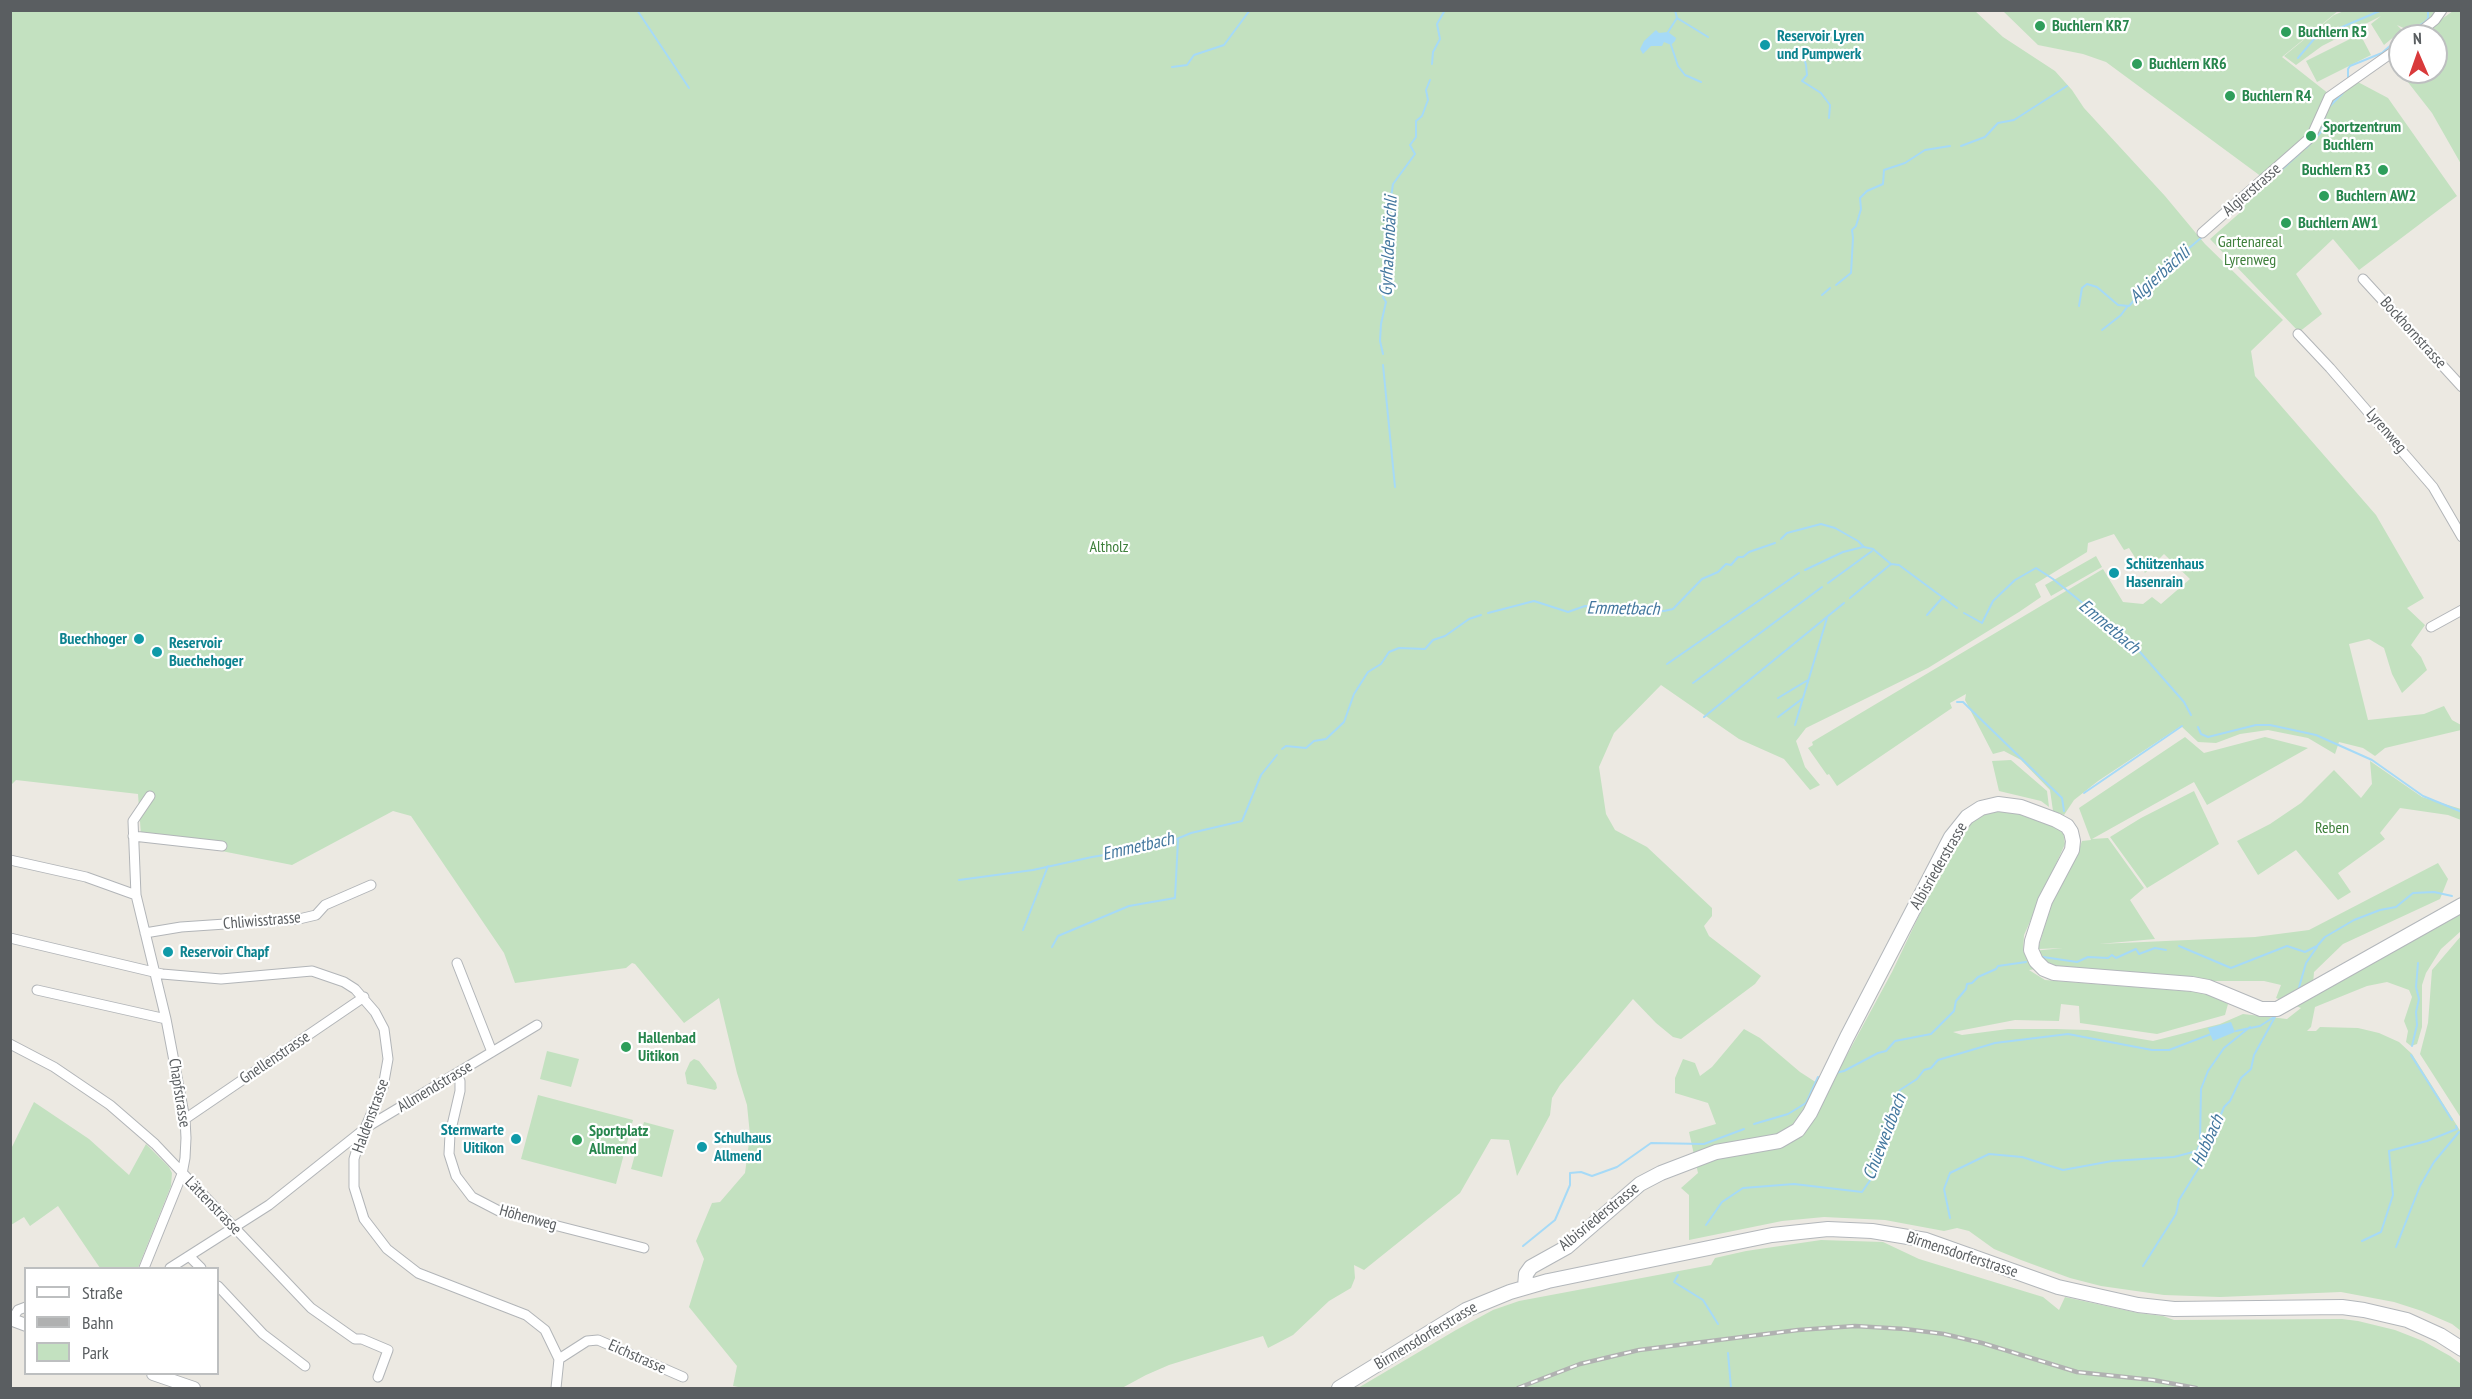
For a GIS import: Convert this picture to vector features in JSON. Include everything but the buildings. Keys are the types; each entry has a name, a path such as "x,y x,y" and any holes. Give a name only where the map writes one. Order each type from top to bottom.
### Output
{"main road":[{"name":"Albisriederstrasse","path":"1525,1287 1526,1274 1531,1267 1567,1247 1624,1195 1645,1180 1716,1152 1779,1141 1798,1130 1810,1113 1954,831 1967,817 1981,808 1998,804 2020,807 2056,820 2067,826 2071,832 2072,850 2045,901 2032,941 2032,954 2036,961 2044,969 2054,973 2192,984 2208,987 2261,1009 2277,1009 2462,905"},
{"name":"Birmensdorferstrasse","path":"1339,1389 1466,1310 1500,1295 1525,1287 1772,1235 1828,1229 1899,1234 1926,1240 2058,1287 2138,1305 2186,1309 2342,1307 2364,1310 2407,1320 2440,1335 2462,1349"}],"street":[{"path":"2430,24 2442,10"},
{"name":"Algierstrasse","path":"2202,233 2312,137 2329,97 2388,55"},
{"name":"Bockhornstrasse","path":"2363,279 2462,387"},
{"name":"Lyrenweg","path":"2298,333 2433,487 2462,537"},
{"path":"2431,627 2462,610"},
{"name":"Chapfstrasse","path":"145,1267 182,1174 185,1158 185,1119 166,1018 136,895 133,821 150,796"},
{"path":"133,836 222,846"},
{"path":"10,860 86,877 136,895"},
{"name":"Chliwisstrasse","path":"146,933 181,927 299,920 316,915 325,905 371,885"},
{"name":"Haldenstrasse","path":"10,938 155,972 203,979 312,971 344,981 364,997 375,1012 384,1029 388,1059 383,1087 354,1159 354,1187 364,1219 387,1249 418,1273 526,1316 545,1330 559,1359"},
{"path":"457,963 492,1052"},
{"path":"37,990 166,1018"},
{"name":"Gnellenstrasse","path":"185,1119 364,997"},
{"name":"Allmendstrasse","path":"173,1267 269,1205 367,1127 537,1024"},
{"name":"Lättenstrasse","path":"10,1044 54,1067 110,1105 155,1144 289,1288 331,1324 355,1339 362,1339 388,1350 378,1377"},
{"name":"Höhenweg","path":"456,1075 460,1082 460,1091 450,1134 449,1154 456,1176 472,1197 499,1211 644,1248"},
{"path":"190,1257 199,1267"},
{"path":"219,1287 263,1334 305,1366"},
{"path":"11,1320 18,1310 24,1308"},
{"name":"Eichstrasse","path":"559,1359 587,1341 598,1340 683,1377"},
{"path":"556,1389 559,1359"},
{"path":"156,1375 194,1389"}],"green space":[{"name":"Altholz","path":"10,11 1975,11 2003,37 2055,71 2084,108 2165,196 2205,244 2283,320 2251,351 2255,376 2376,515 2424,598 2407,608 2425,625 2411,645 2421,657 2427,670 2402,693 2392,674 2384,648 2369,639 2349,644 2368,720 2424,714 2444,706 2452,720 2461,725 2461,730 2385,748 2375,756 2363,748 2339,742 2335,754 2308,738 2268,730 2240,734 2216,743 2198,742 2181,726 2098,781 2074,800 2064,815 2053,811 2050,790 2021,760 2004,751 1993,754 1965,700 1966,694 1950,703 1952,708 1837,786 1829,774 1827,775 1808,748 1813,745 1812,742 2103,569 2123,602 2143,604 2152,597 2161,604 2190,579 2164,554 2145,573 2129,548 2124,550 2114,534 2088,543 2087,552 2035,584 2041,597 2019,612 1928,668 1806,728 1796,741 1805,767 1820,785 1810,790 1784,759 1739,739 1661,685 1614,733 1599,767 1606,814 1615,830 1647,847 1712,908 1712,916 1704,926 1709,936 1761,976 1755,984 1681,1039 1673,1037 1656,1023 1633,999 1560,1085 1552,1098 1550,1115 1517,1176 1509,1140 1491,1139 1460,1193 1364,1270 1354,1265 1355,1278 1351,1288 1329,1301 1293,1335 1268,1348 1263,1336 1169,1365 1122,1388 744,1388 733,1386 737,1366 689,1307 704,1259 696,1241 712,1203 720,1202 745,1173 750,1135 747,1105 719,998 684,1023 632,963 626,968 515,983 504,953 411,816 393,811 292,865 141,835 138,794 16,780 11,785"},
{"name":"Sportzentrum Buchlern","path":"2003,11 2338,11 2282,57 2329,94 2356,81 2388,98 2457,196 2359,270 2333,239 2296,274 2322,314 2299,332 2210,239 2243,210 2242,201 2266,180 2106,62 2083,54 2038,45"},
{"path":"2344,11 2436,11 2426,24 2388,24 2388,42 2384,45 2371,24 2381,16 2322,46 2296,65 2284,56 2334,15"},
{"path":"2453,11 2461,11 2461,164 2432,113 2409,84 2448,84 2448,24 2435,24"},
{"path":"2360,34 2371,55 2317,82 2306,61"},
{"path":"2096,556 2102,567 2051,596 2045,585"},
{"path":"2185,737 2204,753 2265,737 2308,748 2207,805 2194,782 2092,839 2108,838 2144,888 2130,900 2155,939 2099,944 2255,937 2309,930 2438,863 2448,879 2440,899 2343,944 2314,972 2312,998 2461,909 2461,931 2441,949 2426,973 2422,985 2422,1027 2417,1044 2411,1046 2406,1042 2408,1031 2404,1021 2412,997 2409,990 2387,982 2367,986 2315,1007 2311,1027 2307,1031 2316,1031 2320,1027 2358,1028 2379,1033 2399,1042 2412,1054 2461,1132 2461,1331 2452,1324 2422,1311 2394,1302 2341,1292 2220,1297 2164,1295 2101,1286 2070,1278 2021,1260 1994,1249 1969,1231 1957,1228 1944,1231 1885,1220 1824,1217 1782,1221 1689,1240 1689,1195 1681,1188 1698,1173 1689,1132 1716,1124 1708,1103 1675,1093 1675,1078 1683,1059 1695,1063 1700,1076 1712,1067 1744,1029 1760,1038 1800,1072 1828,1090 1892,972 1958,834 1979,814 2007,810 2063,830 2065,844 2024,935 2023,952 2063,948 2038,949 2053,898 2076,857 2082,841 2091,840 2079,808","holes":["2054,966 2205,981 2264,981 2281,985 2276,998 2301,1008 2287,1019 2243,1014 2220,1024 2153,1041 2088,1030 2008,1029 1962,1035 1953,1032 2015,1020 2059,1021 2061,1004 2079,1006 2080,1023 2157,1034 2225,1015 2228,1004 2213,995 2197,992 2045,980 2029,970"]},
{"path":"2011,760 2047,791 2049,807 2041,801 1999,791 1992,761"},
{"name":"Reben","path":"2370,761 2422,797 2461,809 2461,820 2448,815 2400,808 2380,833 2385,839 2338,873 2351,892 2338,900 2296,850 2258,875 2237,841 2270,824 2301,803 2334,770 2361,798 2372,784"},
{"path":"2194,791 2219,844 2147,888 2110,837"},
{"path":"2461,936 2461,1118 2420,1054 2428,1023 2432,970"},
{"path":"547,1051 579,1059 571,1087 540,1079"},
{"path":"694,1059 699,1061 716,1083 715,1090 687,1084 685,1073"},
{"name":"Sportplatz Allmend","path":"538,1095 633,1120 616,1184 521,1159"},
{"path":"34,1102 89,1139 129,1175 146,1144 172,1173 171,1186 138,1267 99,1267 58,1206 30,1226 24,1217 11,1225 11,1149"},
{"path":"644,1122 674,1130 662,1177 631,1169"},
{"path":"1821,1240 1883,1242 1919,1259 2043,1297 2059,1310 2065,1297 2174,1320 2342,1319 2358,1321 2395,1330 2423,1341 2450,1356 2461,1364 2461,1388 1358,1388 1493,1310 1519,1301 1711,1265 1715,1258 1746,1251"}],"water":[{"path":"1656,30 1659,33 1668,32 1676,38 1675,41 1671,45 1664,42 1662,46 1651,46 1643,54 1640,49 1644,41"},
{"path":"2231,1022 2235,1032 2213,1041 2208,1028"}],"waterway":[{"path":"637,10 689,88"},
{"path":"1172,67 1187,65 1194,55 1224,45 1250,10"},
{"name":"Gyrhaldenbächli","path":"1432,64 1433,52 1440,39 1437,24 1445,10"},
{"path":"1668,32 1677,18 1675,10"},
{"name":"Algierbächli","path":"2298,58 2314,39 2382,10"},
{"name":"Algierbächli","path":"2422,24 2428,18 2428,10"},
{"path":"1677,18 1708,37"},
{"path":"1671,45 1678,66 1685,75 1701,82"},
{"name":"Algierbächli","path":"2348,78 2350,66 2382,53 2388,48"},
{"path":"1795,51 1804,58 1806,65 1807,75 1802,81 1821,93 1830,105 1829,118"},
{"name":"Gyrhaldenbächli","path":"1383,354 1380,341 1386,302 1383,297 1387,284 1384,271 1385,256 1391,239 1388,217 1393,184 1415,154 1410,145 1416,137 1416,121 1422,116 1428,100 1426,90 1430,80"},
{"path":"1961,146 1985,137 1998,123 2014,120 2067,86"},
{"name":"Algierbächli","path":"2330,106 2343,93"},
{"name":"Algierbächli","path":"2306,148 2322,131 2325,116"},
{"path":"1836,285 1851,273 1852,230 1856,226 1861,209 1860,198 1867,191 1883,184 1884,170 1905,163 1925,150 1950,146"},
{"name":"Algierbächli","path":"2257,192 2300,153"},
{"name":"Algierbächli","path":"2227,217 2252,196"},
{"name":"Algierbächli","path":"2079,306 2082,288 2087,284 2097,287 2118,305 2129,306 2157,275 2201,238"},
{"path":"1822,295 1830,288"},
{"path":"2102,330 2121,315 2127,307"},
{"name":"Gyrhaldenbächli","path":"1383,365 1395,487"},
{"name":"Emmetbach","path":"1781,539 1787,533 1821,524 1835,528 1864,547 1873,549 1891,564 1899,565 1957,608"},
{"name":"Emmetbach","path":"1488,613 1534,601 1568,612 1585,606 1664,611 1673,609 1702,579 1718,572 1726,564 1731,565 1738,557 1775,543"},
{"path":"1805,570 1843,552 1863,547"},
{"path":"1828,583 1872,551"},
{"path":"1850,598 1891,564"},
{"name":"Emmetbach","path":"1964,613 1982,623 1993,601 2015,580 2036,568 2053,579 2133,644 2184,702 2191,715"},
{"path":"1667,664 1799,573"},
{"path":"1693,683 1822,587"},
{"path":"1927,615 1943,597"},
{"path":"1704,717 1844,603"},
{"name":"Emmetbach","path":"1282,749 1286,746 1306,748 1314,741 1326,739 1344,722 1354,694 1368,672 1381,664 1389,652 1399,648 1425,649 1433,640 1445,636 1469,619 1481,615"},
{"path":"1795,725 1827,618"},
{"path":"1778,698 1808,680"},
{"path":"1778,717 1802,699"},
{"path":"1957,702 1963,702 2062,798 2064,811"},
{"name":"Emmetbach","path":"2198,727 2201,734 2208,737 2256,725 2270,725 2316,735 2372,760 2423,796 2462,812"},
{"path":"2084,793 2182,726"},
{"name":"Emmetbach","path":"959,880 1033,870 1092,857 1160,846 1191,833 1242,821 1261,775 1277,755"},
{"path":"1052,947 1058,936 1129,906 1175,898 1178,840"},
{"path":"1023,930 1048,866"},
{"name":"Hubbach","path":"2179,946 2231,968 2287,946 2305,952 2354,920 2380,910 2396,907 2413,893 2434,892 2452,896"},
{"name":"Hubbach","path":"2298,991 2306,963 2317,947"},
{"path":"2043,957 2077,962 2088,957 2108,958 2112,955 2116,958 2136,949 2139,954 2155,948 2166,950"},
{"path":"1835,1073 1886,1051 1895,1041 1931,1034 1954,1011 1956,1001 1966,989 1967,984 1998,966 2026,962"},
{"path":"2412,1046 2417,1025 2416,1012 2419,999 2416,987 2418,963"},
{"path":"2236,1031 2260,1026 2274,1017"},
{"name":"Hubbach","path":"2143,1266 2176,1214 2179,1200 2200,1166 2224,1107 2230,1101 2241,1078 2251,1069 2254,1055 2275,1017"},
{"path":"1950,1218 1944,1189 1950,1173 1989,1154 2022,1157 2063,1170 2112,1161 2174,1157 2197,1151 2200,1143 2201,1089 2208,1071 2224,1048 2250,1027"},
{"name":"Chüeweidbach","path":"1706,1225 1722,1202 1743,1188 1794,1184 1862,1192 1871,1179 1888,1120 1900,1090 1917,1079 1924,1070 1931,1068 1938,1060 1995,1043 2068,1034 2152,1050 2169,1050 2211,1034"},
{"path":"2411,1055 2452,1120"},
{"path":"1754,1124 1788,1114 1806,1103 1818,1077"},
{"path":"2362,1241 2381,1232 2393,1195 2389,1151 2427,1141 2457,1129 2456,1126"},
{"path":"1523,1246 1555,1220 1570,1185 1570,1173 1581,1172 1592,1176 1617,1167 1651,1143 1704,1144 1744,1129"},
{"path":"2396,1247 2420,1186 2434,1162 2459,1132"},
{"path":"1678,1275 1674,1282 1703,1300 1718,1324"},
{"path":"1728,1353 1731,1388"}],"railway":[{"path":"1518,1388 1580,1364 1639,1350 1798,1330 1855,1326 1944,1334 2077,1372 2153,1380 2196,1388"}],"place":[{"name":"Buchlern KR7","path":"2040,26"},
{"name":"Buchlern R5","path":"2286,32"},
{"name":"Reservoir Lyren und Pumpwerk","path":"1765,45"},
{"name":"Buchlern KR6","path":"2137,64"},
{"name":"Buchlern R4","path":"2230,96"},
{"name":"Sportzentrum Buchlern","path":"2311,136"},
{"name":"Buchlern R3","path":"2383,170"},
{"name":"Buchlern AW2","path":"2324,196"},
{"name":"Buchlern AW1","path":"2286,223"},
{"name":"Schützenhaus Hasenrain","path":"2114,573"},
{"name":"Buechhoger","path":"139,639"},
{"name":"Reservoir Buechehoger","path":"157,652"},
{"name":"Reservoir Chapf","path":"168,952"},
{"name":"Hallenbad Uitikon","path":"626,1047"},
{"name":"Sternwarte Uitikon","path":"516,1139"},
{"name":"Sportplatz Allmend","path":"577,1140"},
{"name":"Schulhaus Allmend","path":"702,1147"}],"park label":[{"name":"Gartenareal Lyrenweg","path":"2250,251"}]}
